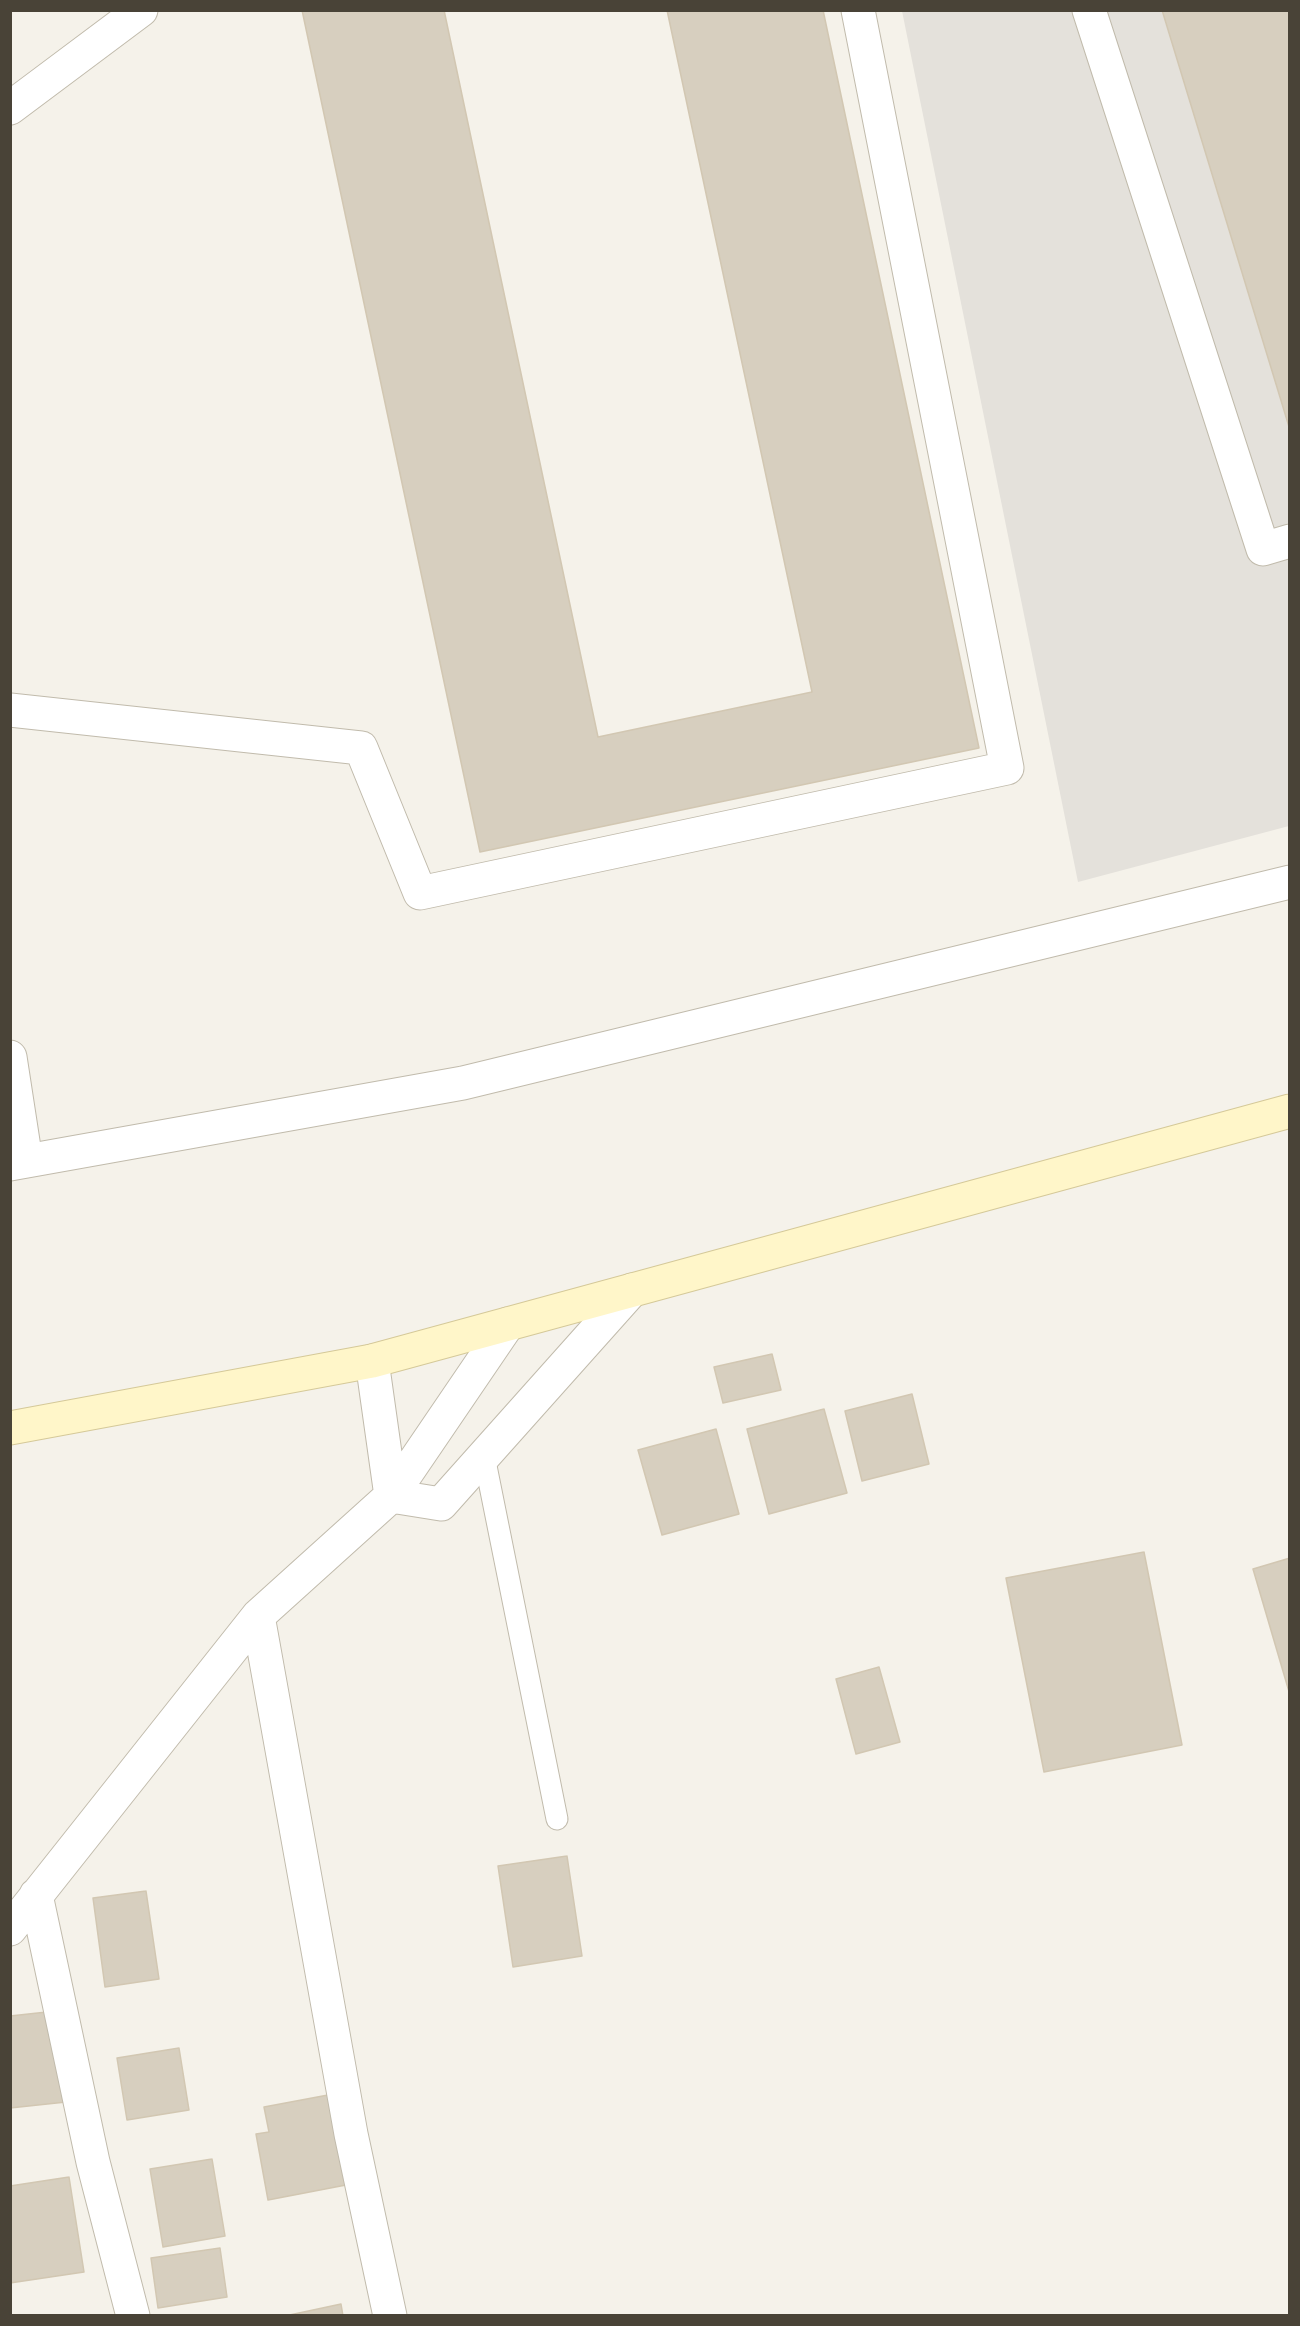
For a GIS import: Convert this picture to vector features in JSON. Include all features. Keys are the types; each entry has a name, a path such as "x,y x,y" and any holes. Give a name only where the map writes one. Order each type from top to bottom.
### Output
{"main road":[{"path":"10,1428 372,1361 1290,1111"}],"street":[{"path":"10,108 141,10"},
{"path":"10,710 361,748 420,893 1007,768 858,10"},
{"path":"1089,10 1263,549 1290,541"},
{"path":"10,1057 18,1162 463,1083 1290,882"},
{"path":"391,1496 441,1504 632,1290"},
{"path":"10,1929 258,1616 391,1496 508,1324"},
{"path":"372,1361 391,1496"},
{"path":"258,1616 351,2134 390,2316"},
{"path":"36,1895 93,2162 133,2316"}],"lane":[{"path":"484,1456 557,1819"}],"shaded area":[{"path":"902,11 1289,11 1289,826 1078,882"}],"building":[{"path":"302,10 444,10 598,737 812,692 667,10 823,10 979,748 480,852"},
{"path":"1162,10 1290,10 1290,430"},
{"path":"772,1354 781,1390 723,1403 714,1367"},
{"path":"912,1394 929,1464 862,1481 845,1411"},
{"path":"824,1409 847,1493 769,1514 747,1429"},
{"path":"716,1429 739,1514 662,1535 638,1450"},
{"path":"1144,1552 1182,1745 1044,1772 1006,1578"},
{"path":"1290,1558 1290,1695 1253,1569"},
{"path":"879,1667 900,1742 856,1754 836,1679"},
{"path":"567,1856 582,1956 513,1967 498,1866"},
{"path":"146,1891 159,1979 105,1987 93,1898"},
{"path":"56,2011 66,2102 10,2108 10,2016"},
{"path":"179,2048 189,2110 127,2120 117,2058"},
{"path":"328,2095 346,2185 268,2200 256,2134 269,2132 264,2107"},
{"path":"212,2159 225,2236 163,2247 150,2169"},
{"path":"69,2177 84,2272 10,2283 10,2186"},
{"path":"220,2248 227,2297 158,2308 151,2258"},
{"path":"341,2304 343,2316 285,2316"}]}
